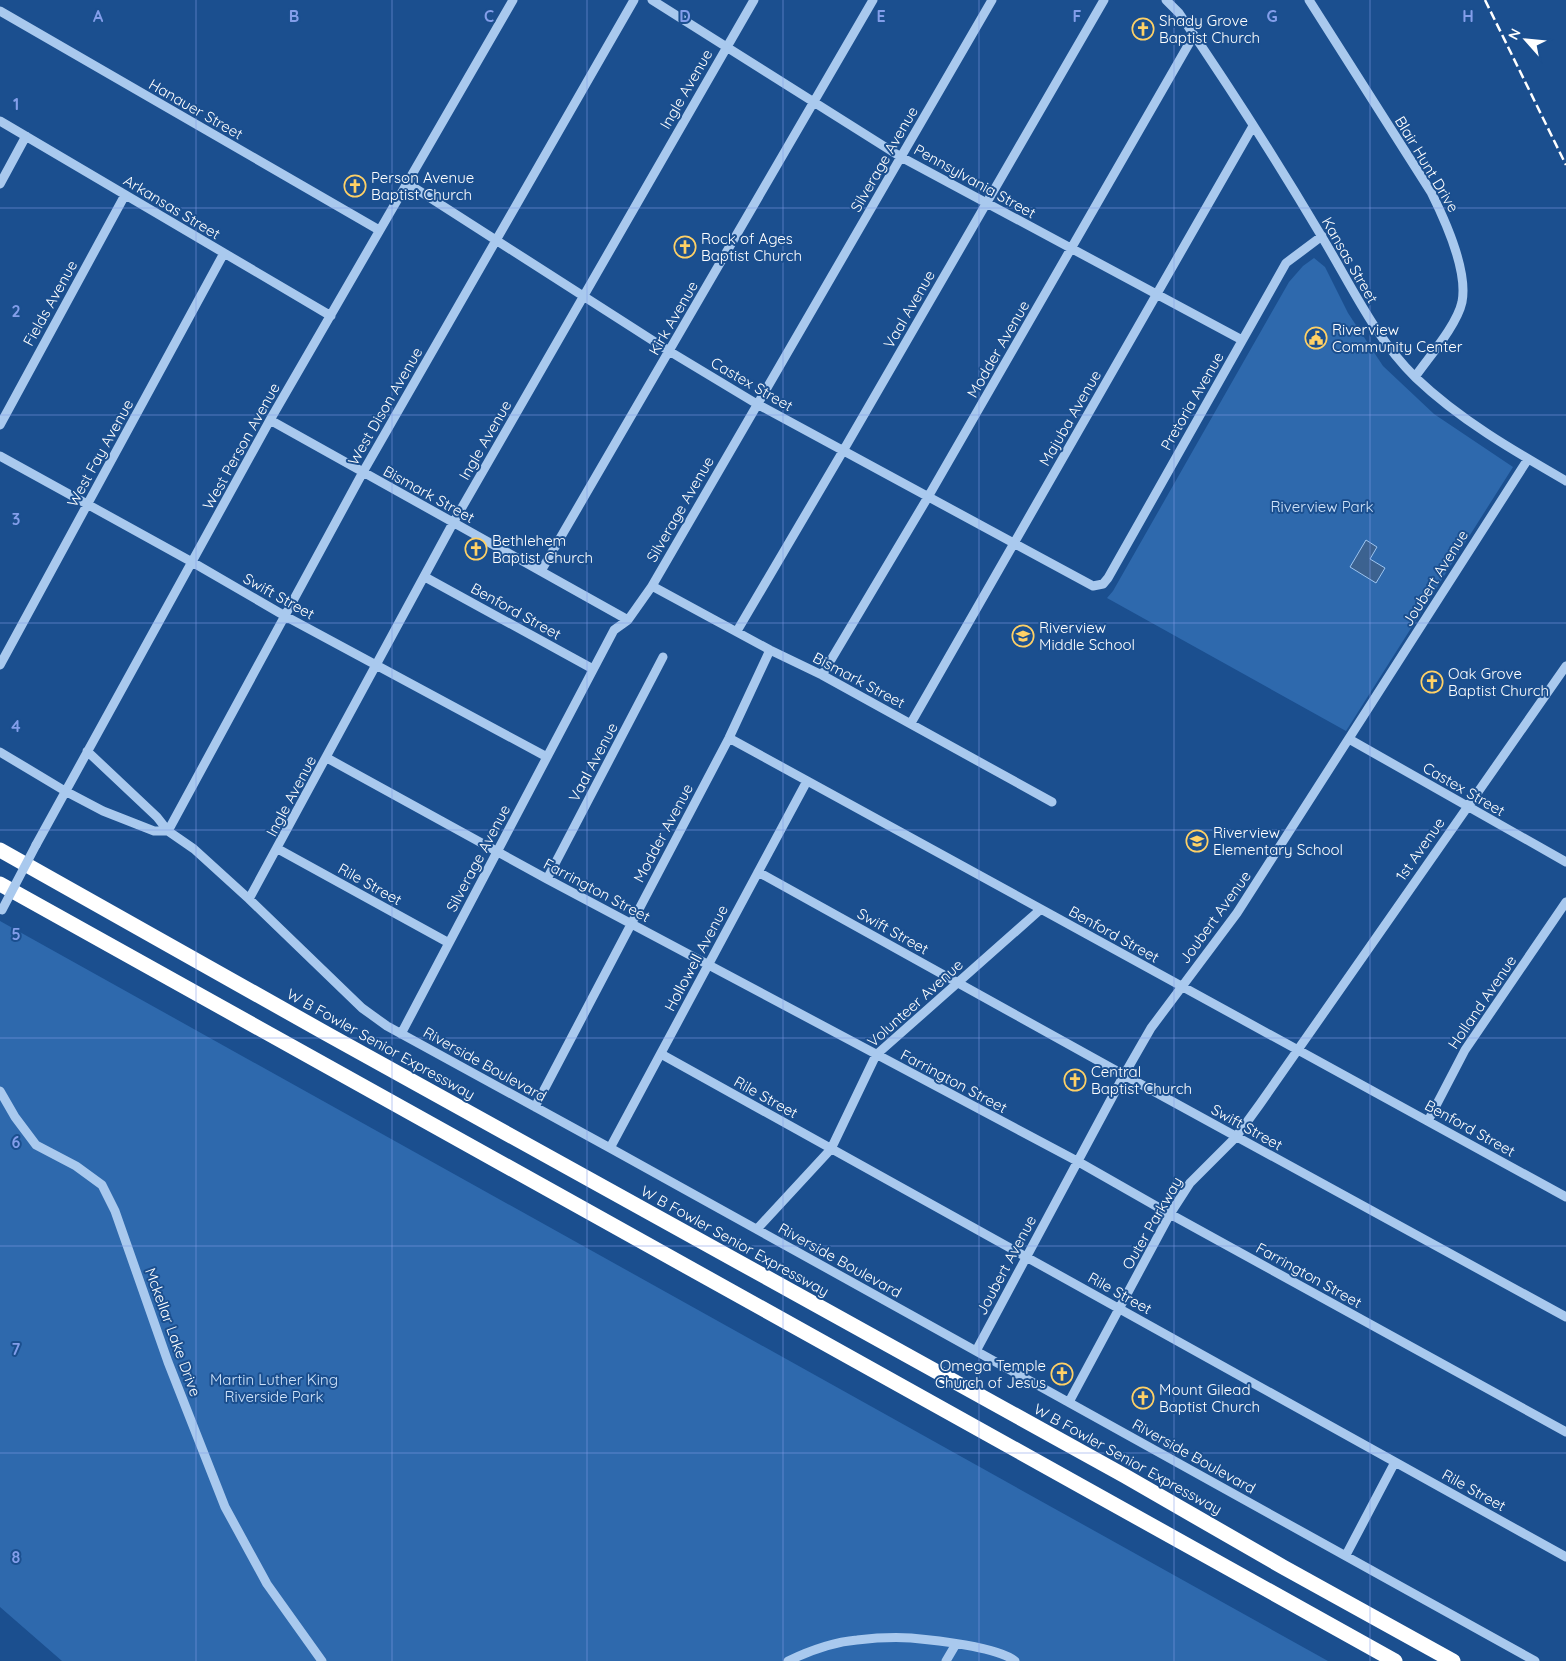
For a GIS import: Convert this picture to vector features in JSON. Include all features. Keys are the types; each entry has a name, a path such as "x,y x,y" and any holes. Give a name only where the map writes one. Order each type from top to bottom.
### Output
{"highway":[{"name":"W B Fowler Senior Expressway","path":"0,850 1453,1661"},
{"path":"0,884 1395,1661"}],"street":[{"name":"West Person Avenue","path":"1,912 87,751 270,420 513,0"},
{"name":"West Dison Avenue","path":"168,831 363,472 634,0"},
{"name":"Pennsylvania Street","path":"652,0 901,157 1242,340"},
{"name":"Ingle Avenue","path":"249,899 278,849 453,523 754,0"},
{"name":"Kirk Avenue","path":"541,571 873,0"},
{"name":"Silverage Avenue","path":"401,1034 614,630 628,620 652,586 992,0"},
{"name":"Vaal Avenue","path":"737,632 1104,0"},
{"name":"Kansas Street","path":"1166,0 1179,12 1253,126 1322,236 1383,341 1415,377 1452,410 1566,481"},
{"name":"Blair Hunt Drive","path":"1309,0 1431,192 1446,224 1461,274 1462,302 1454,322 1415,377"},
{"name":"Hanauer Street","path":"0,11 379,230"},
{"name":"Modder Avenue","path":"822,675 928,497 1194,35"},
{"name":"Arkansas Street","path":"0,121 331,316"},
{"name":"Majuba Avenue","path":"911,724 1253,126"},
{"path":"0,184 26,136"},
{"name":"Castex Street","path":"407,183 670,351 757,404 1090,585 1097,586"},
{"name":"Fields Avenue","path":"0,425 125,195"},
{"name":"Pretoria Avenue","path":"1097,586 1108,578 1286,263 1322,236"},
{"name":"West Fay Avenue","path":"0,665 224,253"},
{"name":"Bismark Street","path":"270,420 628,620"},
{"name":"Swift Street","path":"0,456 192,562 285,616 547,757"},
{"name":"Joubert Avenue","path":"976,1351 1077,1161 1151,1028 1238,914 1528,459"},
{"name":"Benford Street","path":"425,576 593,669"},
{"name":"Bismark Street","path":"652,586 770,650 822,675 1052,802"},
{"name":"Modder Avenue","path":"535,1107 729,738 770,650"},
{"name":"Vaal Avenue","path":"547,879 663,658"},
{"name":"1st Avenue","path":"1299,1049 1566,666"},
{"name":"Benford Street","path":"729,738 1566,1197"},
{"name":"Castex Street","path":"1349,739 1566,862"},
{"name":"Riverside Boulevard","path":"87,751 157,817 168,831 194,849 362,1008 382,1023 1535,1661"},
{"name":"Riverside Boulevard","path":"0,752 65,792 103,811 154,831 168,831"},
{"name":"Farrington Street","path":"327,758 630,924 1077,1161 1566,1432"},
{"name":"Hollowell Avenue","path":"610,1148 807,781"},
{"name":"Rile Street","path":"278,849 449,943"},
{"name":"Swift Street","path":"758,872 1566,1317"},
{"name":"Holland Avenue","path":"1428,1121 1465,1050 1566,902"},
{"name":"Volunteer Avenue","path":"757,1229 831,1149 876,1055 1041,909"},
{"name":"Outer Parkway","path":"1070,1402 1170,1214 1190,1183 1236,1136 1299,1049"},
{"name":"Rile Street","path":"661,1054 1566,1557"},
{"name":"Mckellar Lake Drive","path":"0,1091 15,1117 36,1145 76,1166 102,1185 115,1211 168,1362 225,1506 267,1584 322,1661"},
{"path":"1346,1555 1396,1462"},
{"path":"788,1661 808,1652 856,1640 910,1638 956,1644 1008,1655 1015,1661"},
{"path":"946,1661 956,1644"}],"green space":[{"name":"Riverview Park","path":"1314,258 1325,267 1348,313 1383,366 1434,414 1513,467 1346,731 1107,598 1113,591 1289,282 1303,266"},
{"name":"Martin Luther King Riverside Park","path":"0,921 1328,1661 62,1661 0,1607"}],"shaded area":[{"path":"1366,540 1377,547 1370,559 1385,568 1376,583 1350,567"}],"railway":[{"path":"1485,0 1566,165"}],"place":[{"name":"Shady Grove Baptist Church","path":"1143,29"},
{"name":"Person Avenue Baptist Church","path":"355,186"},
{"name":"Rock of Ages Baptist Church","path":"685,247"},
{"name":"Riverview Community Center","path":"1316,338"},
{"name":"Bethlehem Baptist Church","path":"476,549"},
{"name":"Riverview Middle School","path":"1023,636"},
{"name":"Oak Grove Baptist Church","path":"1432,682"},
{"name":"Riverview Elementary School","path":"1197,841"},
{"name":"Central Baptist Church","path":"1075,1080"},
{"name":"Omega Temple Church of Jesus","path":"1062,1374"},
{"name":"Mount Gilead Baptist Church","path":"1143,1398"}]}
